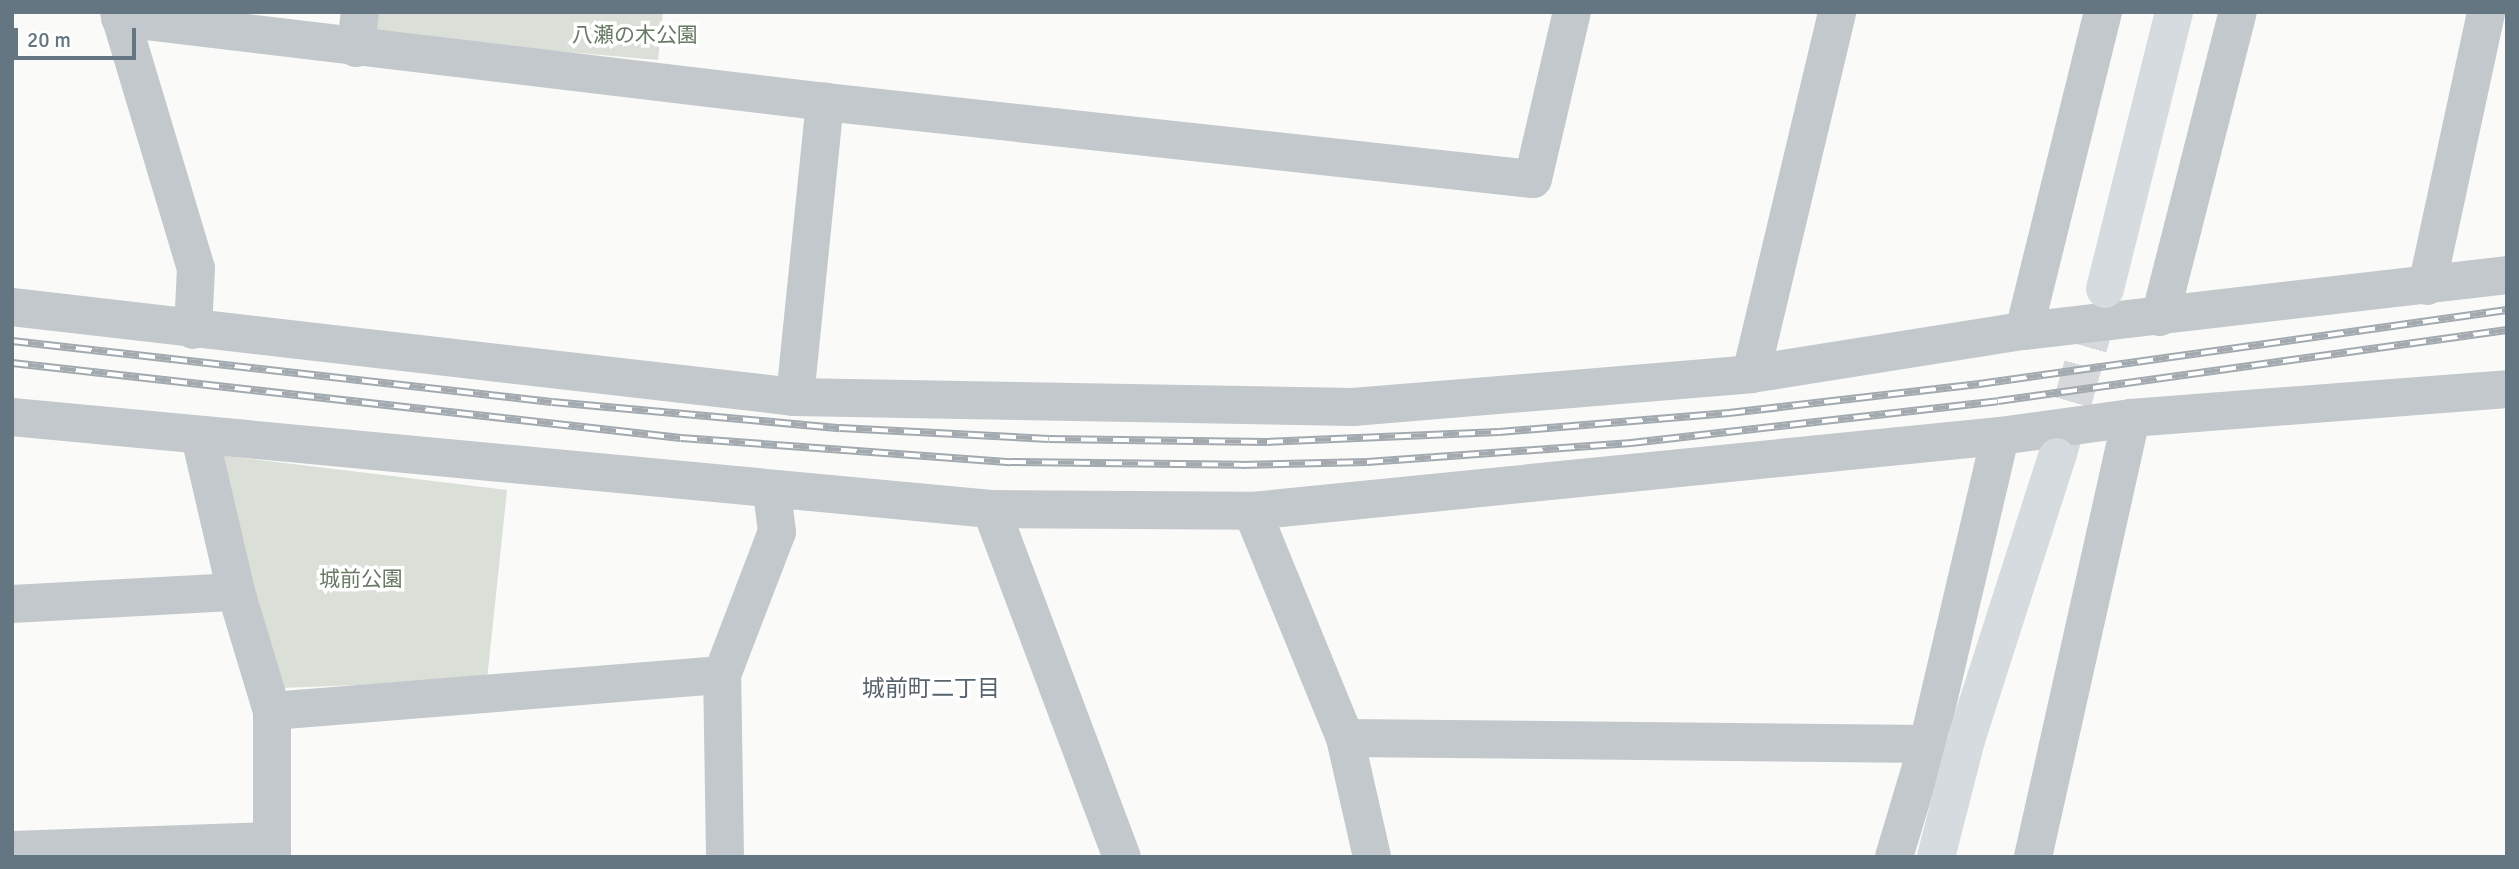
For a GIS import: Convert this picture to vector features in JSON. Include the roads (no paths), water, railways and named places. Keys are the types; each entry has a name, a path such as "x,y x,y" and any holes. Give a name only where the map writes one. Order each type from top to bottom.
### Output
{"street":[{"path":"193,330 197,268 120,15 358,30 825,102 1533,179 1572,12"},
{"path":"1751,374 1837,12"},
{"path":"2024,331 2103,12"},
{"path":"2105,289 2174,12"},
{"path":"2160,317 2238,12"},
{"path":"2427,286 2486,12"},
{"path":"795,397 825,102"},
{"path":"12,307 193,330 795,397 1353,407 1751,374 2024,331 2507,275"},
{"path":"12,417 200,438 772,492 991,509 1252,511 2000,436 2131,418 2507,389"},
{"path":"2033,857 2131,418"},
{"path":"1894,857 1928,744 2000,436"},
{"path":"12,850 272,849 272,711 236,592 200,438"},
{"path":"1936,857 1966,740 2057,457"},
{"path":"725,857 722,675 777,532 772,492"},
{"path":"991,509 1122,857"},
{"path":"1252,511 1345,738 1372,857"},
{"path":"12,604 236,592"},
{"path":"272,711 722,675"},
{"path":"1345,738 1928,744"}],"tunnel":[{"path":"2057,457 2103,294"}],"railway":[{"path":"12,341 552,402 840,428 1049,439 1267,442 1499,432 1729,413 1979,384 2507,310"},
{"path":"12,363 681,438 1010,462 1241,465 1367,462 1631,443 1998,401 2507,330"}],"district":[{"name":"城前町二丁目","path":"931,689"}],"park label":[{"name":"八瀬の木公園","path":"635,35"},
{"name":"城前公園","path":"361,579"}]}
